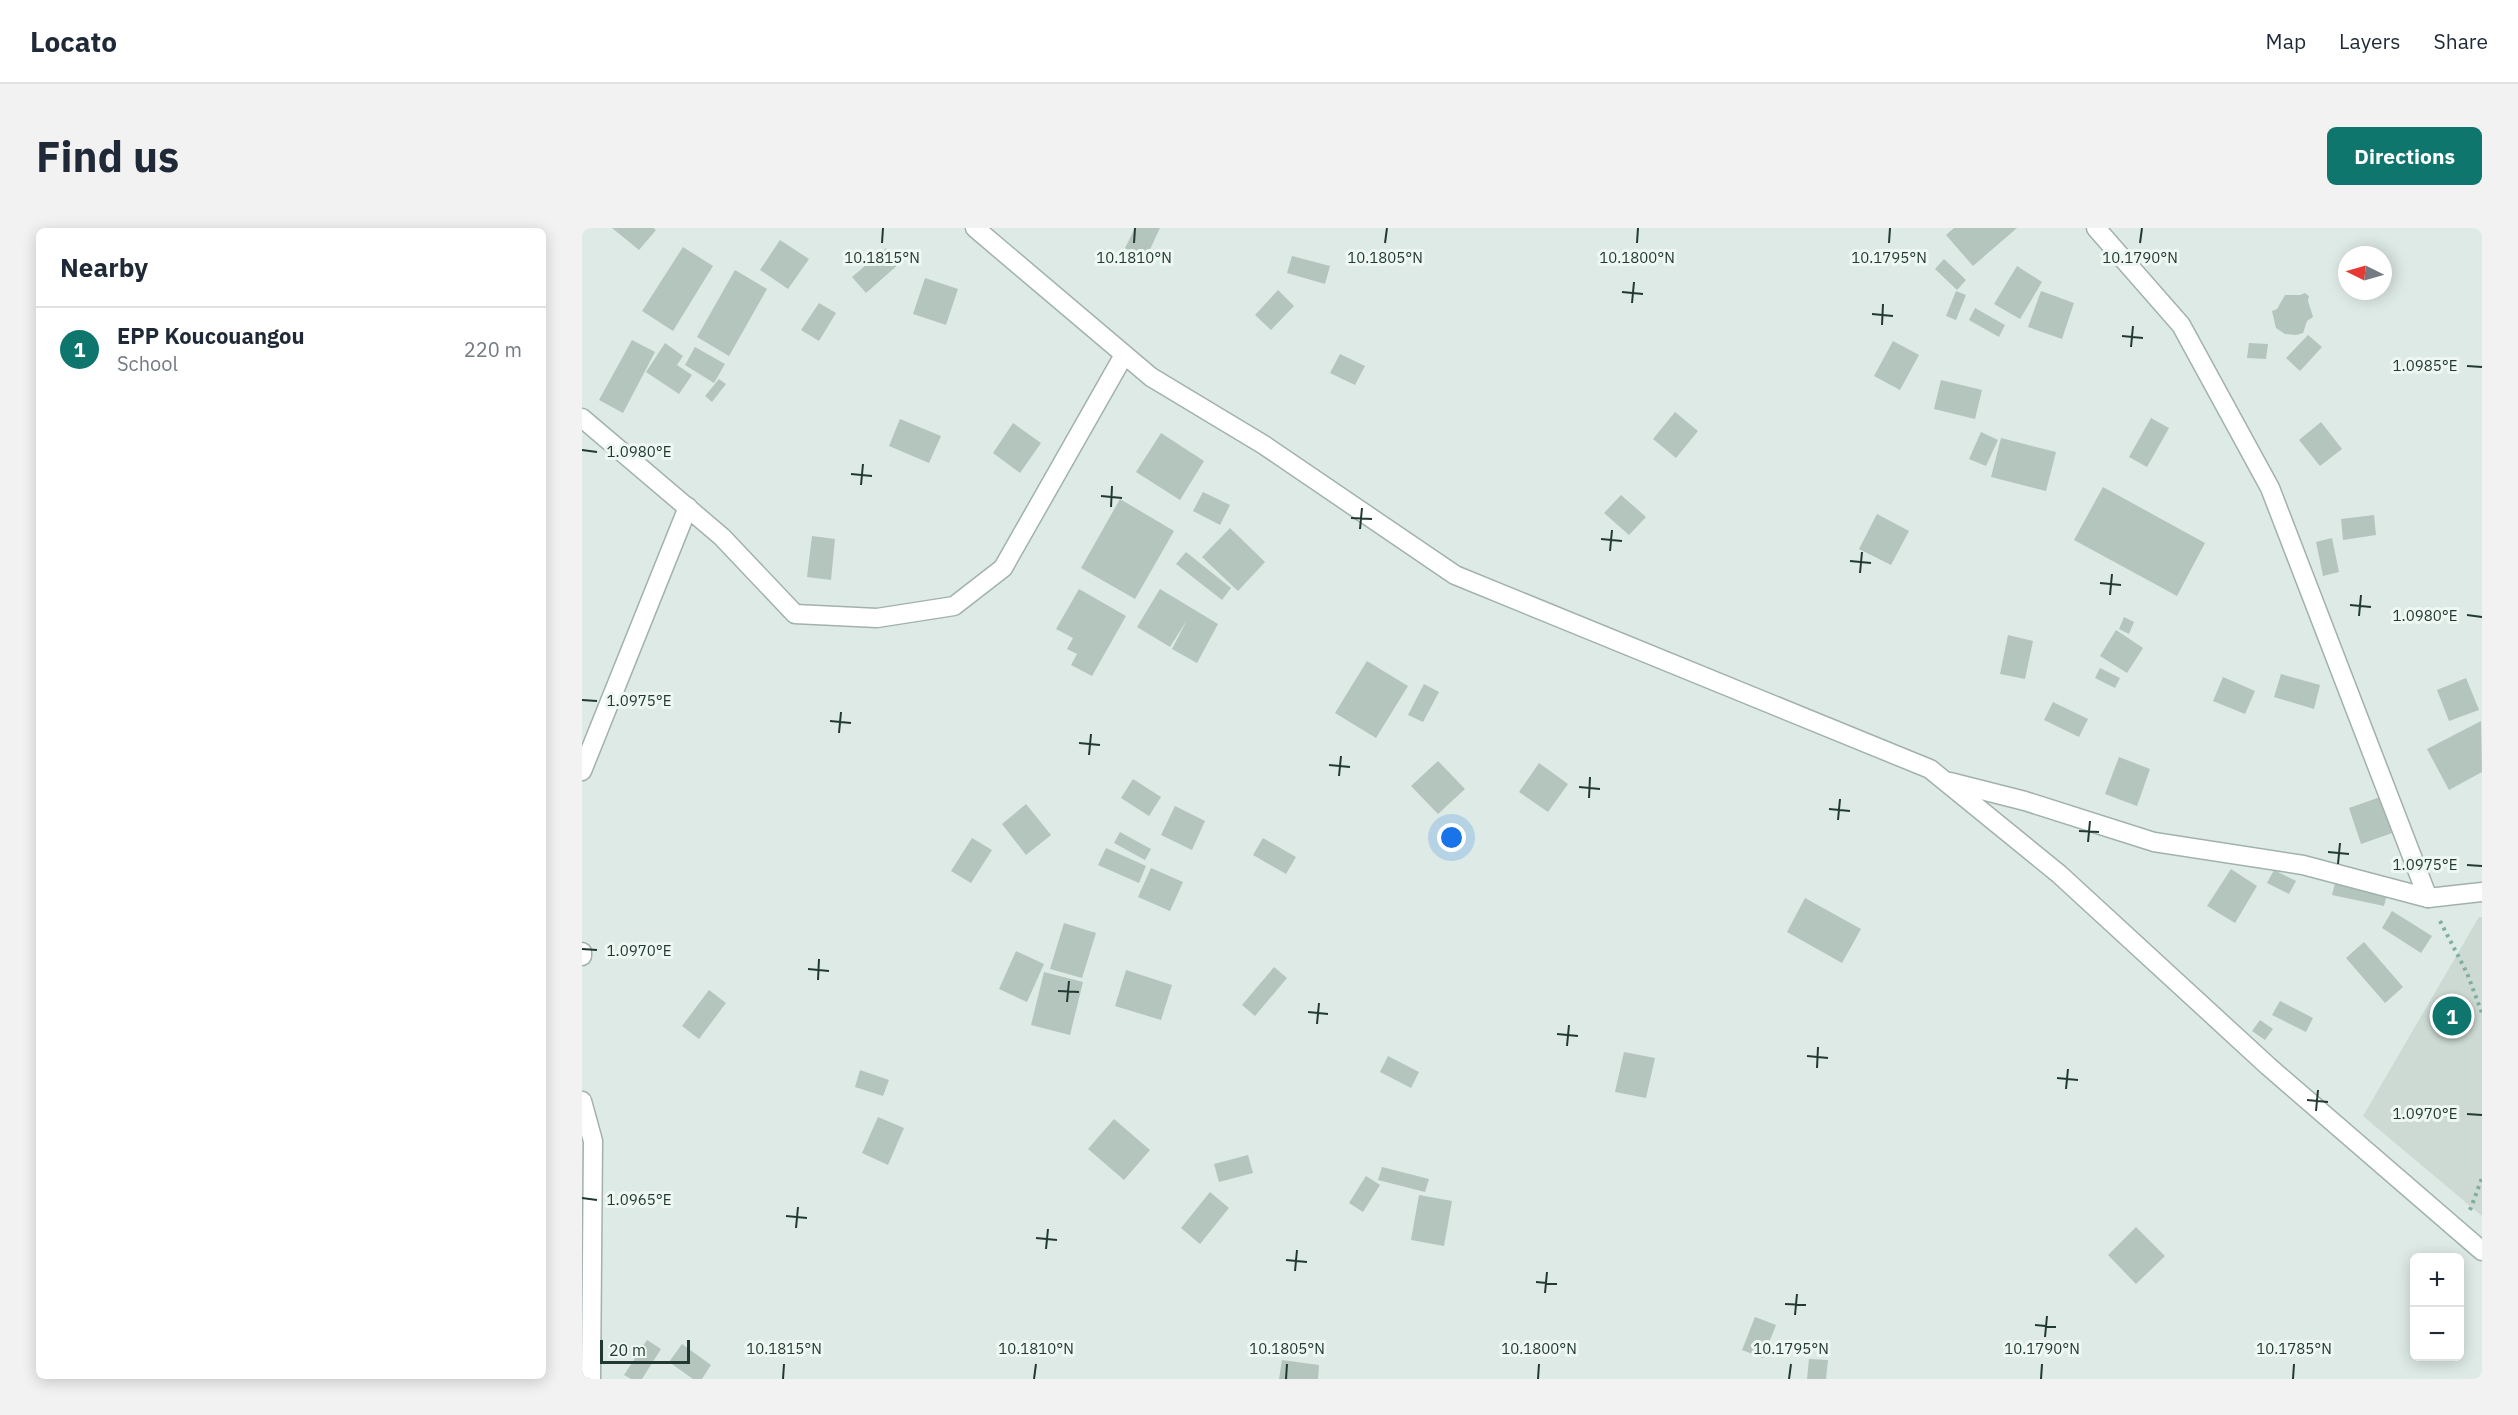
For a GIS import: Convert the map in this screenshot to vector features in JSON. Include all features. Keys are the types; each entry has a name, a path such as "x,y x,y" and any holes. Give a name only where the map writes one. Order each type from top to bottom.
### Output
{"street":[{"path":"975,228 1151,377 1264,445 1455,575 1930,769 2059,874 2268,1066 2482,1251"},
{"path":"2096,228 2181,325 2270,488 2428,898"},
{"path":"582,418 722,537 795,614 878,618 954,606 1003,568 1124,355"},
{"path":"582,771 688,507"},
{"path":"1944,780 2025,801 2154,842 2304,865 2428,898 2482,892"},
{"path":"582,1101 592,1142 591,1379"}],"path":[{"path":"2428,898 2467,973 2482,1013"},
{"path":"2461,1234 2482,1178"}],"shaded area":[{"path":"2479,917 2482,917 2482,1216 2363,1116"}],"building":[{"path":"612,228 653,228 656,230 639,250"},
{"path":"1135,228 1160,228 1146,258 1125,248"},
{"path":"1954,228 2017,228 1973,266 1946,235"},
{"path":"780,240 809,259 788,289 760,270"},
{"path":"683,247 713,266 673,331 642,311"},
{"path":"886,248 900,263 866,293 852,277"},
{"path":"1292,256 1330,266 1325,284 1287,273"},
{"path":"1944,259 1966,280 1957,290 1935,269"},
{"path":"2017,266 2042,282 2020,319 1994,304"},
{"path":"735,270 767,289 729,356 697,337"},
{"path":"925,278 958,289 946,325 913,314"},
{"path":"1278,290 1294,306 1271,330 1255,315"},
{"path":"1956,291 1966,295 1956,320 1946,316"},
{"path":"2041,291 2074,303 2062,339 2028,327"},
{"path":"2305,293 2309,296 2308,301 2313,317 2307,321 2303,333 2285,334 2276,328 2272,311 2277,309 2285,295"},
{"path":"819,303 836,313 819,341 801,330"},
{"path":"1975,308 2005,325 1999,337 1969,320"},
{"path":"2308,335 2322,347 2300,371 2286,358"},
{"path":"632,340 655,352 623,413 599,400"},
{"path":"1893,341 1919,355 1900,390 1874,376"},
{"path":"665,343 683,356 677,365 692,375 679,394 646,372"},
{"path":"2249,343 2268,344 2266,359 2247,358"},
{"path":"695,347 725,364 714,383 685,365"},
{"path":"1340,354 1365,366 1355,385 1330,373"},
{"path":"719,379 726,384 712,402 705,396"},
{"path":"1941,380 1982,390 1975,419 1934,409"},
{"path":"1675,412 1698,431 1676,458 1653,439"},
{"path":"2151,418 2169,428 2147,467 2129,457"},
{"path":"900,419 941,436 929,463 889,446"},
{"path":"2321,422 2342,449 2320,466 2299,440"},
{"path":"1013,423 1041,443 1020,473 993,453"},
{"path":"1981,432 1998,440 1986,466 1969,459"},
{"path":"1161,433 1204,461 1180,500 1136,472"},
{"path":"2001,438 2056,452 2046,491 1991,477"},
{"path":"2103,487 2205,543 2177,596 2074,540"},
{"path":"1203,492 1230,505 1220,525 1193,511"},
{"path":"1621,495 1646,517 1629,535 1604,513"},
{"path":"1120,499 1174,531 1135,599 1081,568"},
{"path":"1877,514 1909,531 1891,565 1859,549"},
{"path":"2374,515 2376,535 2343,540 2341,519"},
{"path":"1230,528 1265,562 1238,591 1202,557"},
{"path":"812,536 835,539 831,580 807,577"},
{"path":"2332,538 2339,572 2323,576 2316,542"},
{"path":"1186,552 1231,588 1222,600 1176,564"},
{"path":"1079,589 1126,616 1092,676 1071,665 1077,654 1067,649 1073,638 1056,629"},
{"path":"1160,589 1218,624 1197,663 1172,649 1187,620 1170,647 1137,627"},
{"path":"2124,617 2134,622 2129,634 2119,629"},
{"path":"2116,630 2143,648 2127,673 2100,656"},
{"path":"2008,635 2033,641 2025,679 2000,674"},
{"path":"1367,661 1408,686 1376,738 1335,713"},
{"path":"2100,668 2120,678 2115,688 2095,678"},
{"path":"2281,674 2320,685 2314,709 2274,697"},
{"path":"2223,677 2255,691 2245,714 2213,701"},
{"path":"2466,678 2479,710 2449,721 2437,690"},
{"path":"1424,684 1439,692 1423,722 1408,715"},
{"path":"2053,702 2088,719 2079,737 2044,720"},
{"path":"2481,721 2482,772 2449,790 2427,749"},
{"path":"2119,757 2150,769 2137,806 2105,794"},
{"path":"1438,761 1465,789 1438,814 1411,786"},
{"path":"1539,763 1568,784 1548,812 1519,792"},
{"path":"1133,779 1161,797 1149,816 1121,798"},
{"path":"2383,796 2395,832 2361,844 2349,808"},
{"path":"1026,804 1051,835 1026,855 1002,824"},
{"path":"1175,806 1205,821 1192,850 1161,835"},
{"path":"1120,832 1151,849 1145,860 1114,843"},
{"path":"972,838 992,850 971,883 951,871"},
{"path":"1263,838 1296,857 1286,874 1253,855"},
{"path":"1106,848 1146,866 1139,883 1098,865"},
{"path":"1151,868 1183,882 1170,911 1138,897"},
{"path":"2231,869 2257,886 2235,923 2207,906"},
{"path":"2274,870 2296,881 2289,894 2267,883"},
{"path":"2336,879 2388,890 2384,906 2332,895"},
{"path":"1805,898 1861,929 1842,963 1787,932"},
{"path":"2392,911 2432,936 2421,953 2382,928"},
{"path":"1064,923 1096,933 1082,978 1050,969"},
{"path":"2364,942 2403,987 2385,1003 2346,958"},
{"path":"1016,951 1044,964 1027,1002 999,989"},
{"path":"1274,967 1287,978 1255,1016 1242,1005"},
{"path":"1126,970 1172,985 1161,1020 1115,1006"},
{"path":"1044,972 1083,982 1070,1035 1031,1025"},
{"path":"709,990 726,1003 699,1039 682,1026"},
{"path":"2280,1001 2313,1018 2306,1032 2272,1015"},
{"path":"2260,1020 2273,1029 2265,1040 2252,1031"},
{"path":"1624,1052 1655,1058 1646,1098 1615,1092"},
{"path":"1388,1056 1419,1072 1411,1088 1380,1072"},
{"path":"860,1070 889,1080 883,1096 855,1087"},
{"path":"878,1117 904,1128 888,1165 862,1153"},
{"path":"1114,1119 1150,1150 1124,1180 1088,1149"},
{"path":"1248,1155 1253,1173 1219,1182 1214,1164"},
{"path":"1382,1167 1429,1179 1425,1192 1378,1180"},
{"path":"1366,1176 1380,1185 1363,1212 1349,1203"},
{"path":"1210,1192 1229,1208 1200,1244 1181,1228"},
{"path":"1419,1195 1452,1201 1444,1246 1411,1240"},
{"path":"2136,1227 2165,1256 2136,1284 2108,1255"},
{"path":"1755,1317 1776,1325 1763,1358 1742,1350"},
{"path":"647,1340 661,1349 642,1379 631,1379 624,1375"},
{"path":"682,1344 711,1365 702,1379 693,1379 669,1362"},
{"path":"1809,1359 1828,1360 1826,1379 1807,1379"},
{"path":"1282,1360 1319,1365 1318,1379 1279,1379"}],"place":[{"name":"EPP Koucouangou","path":"2452,1016"}]}
